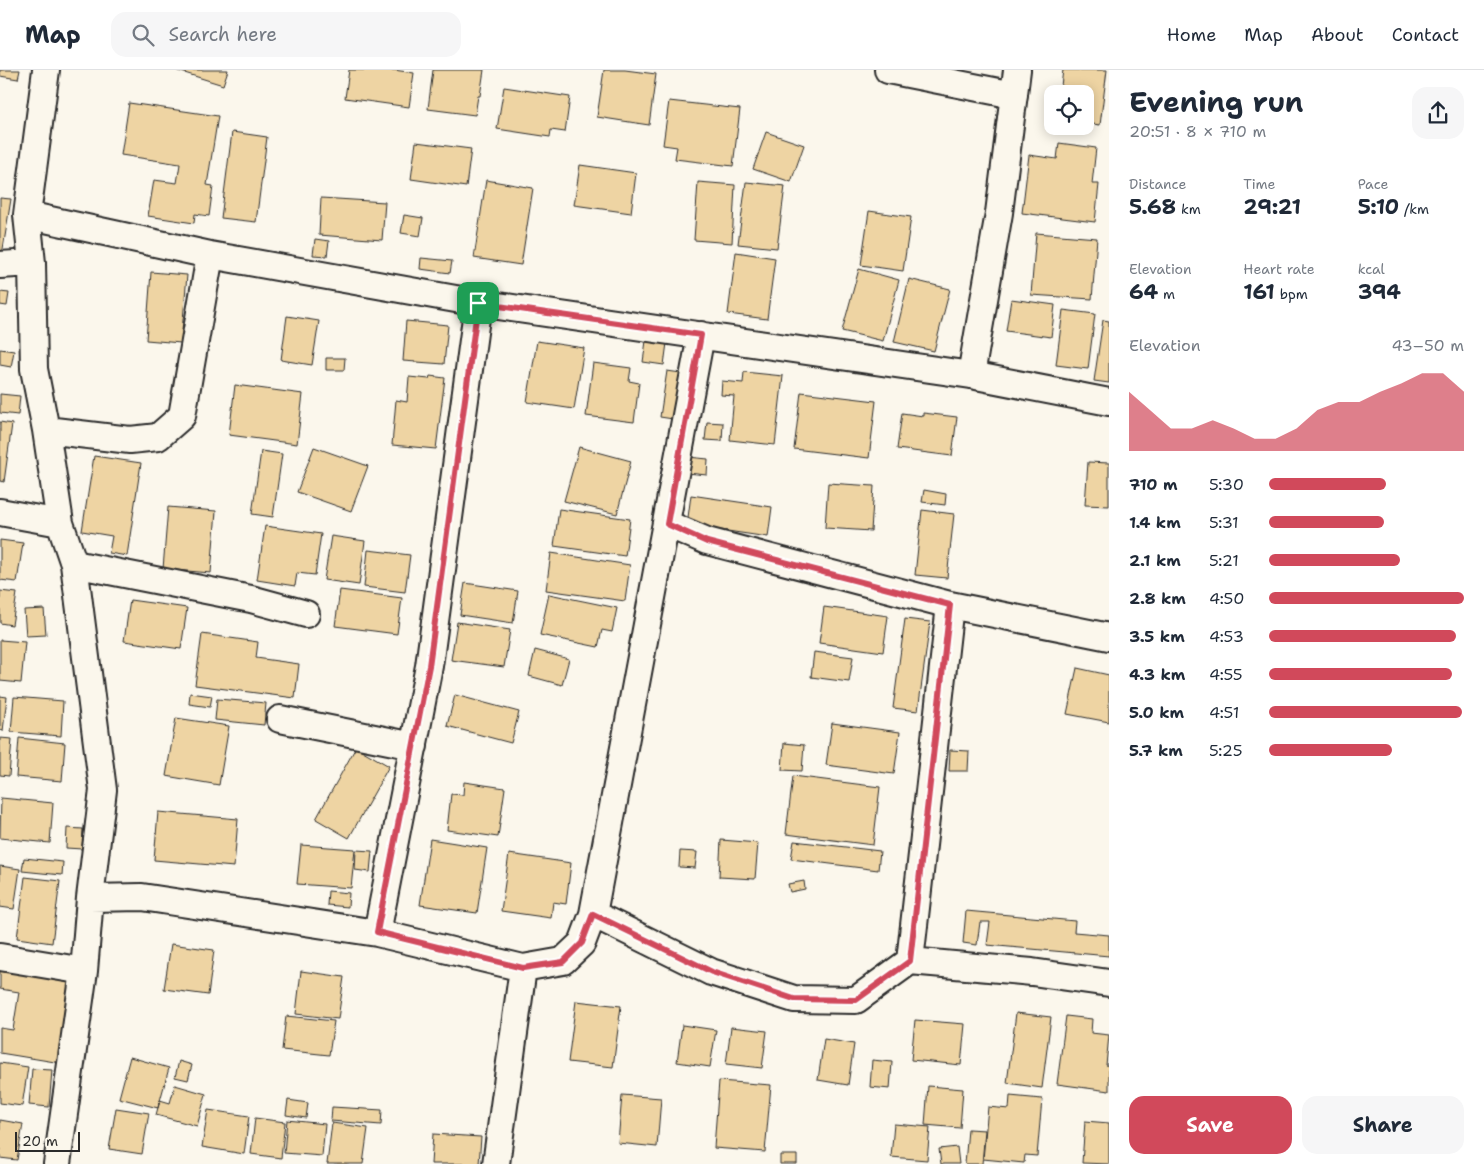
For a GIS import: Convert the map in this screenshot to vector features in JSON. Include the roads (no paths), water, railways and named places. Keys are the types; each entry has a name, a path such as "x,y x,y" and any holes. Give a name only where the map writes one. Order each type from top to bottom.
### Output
{"street":[{"path":"46,70 27,215 32,264 34,369 46,430 60,523 74,564 103,790 90,898 84,971 57,1164"},
{"path":"888,70 1015,82 999,213 971,375"},
{"path":"27,215 210,254 478,303 971,375 1109,402"},
{"path":"46,430 130,440 158,437 182,416 210,254"},
{"path":"0,265 32,264"},
{"path":"377,932 429,666 478,303"},
{"path":"90,898 142,897 377,932 523,968 563,962 582,943 593,914 701,335"},
{"path":"0,512 60,523"},
{"path":"667,524 707,542 950,605 1109,638"},
{"path":"74,564 251,599 306,614"},
{"path":"910,961 950,605"},
{"path":"280,720 414,746"},
{"path":"593,914 712,972 794,999 856,1000 910,961 1032,972 1109,983"},
{"path":"0,957 84,971"},
{"path":"496,1164 523,968"}]}
